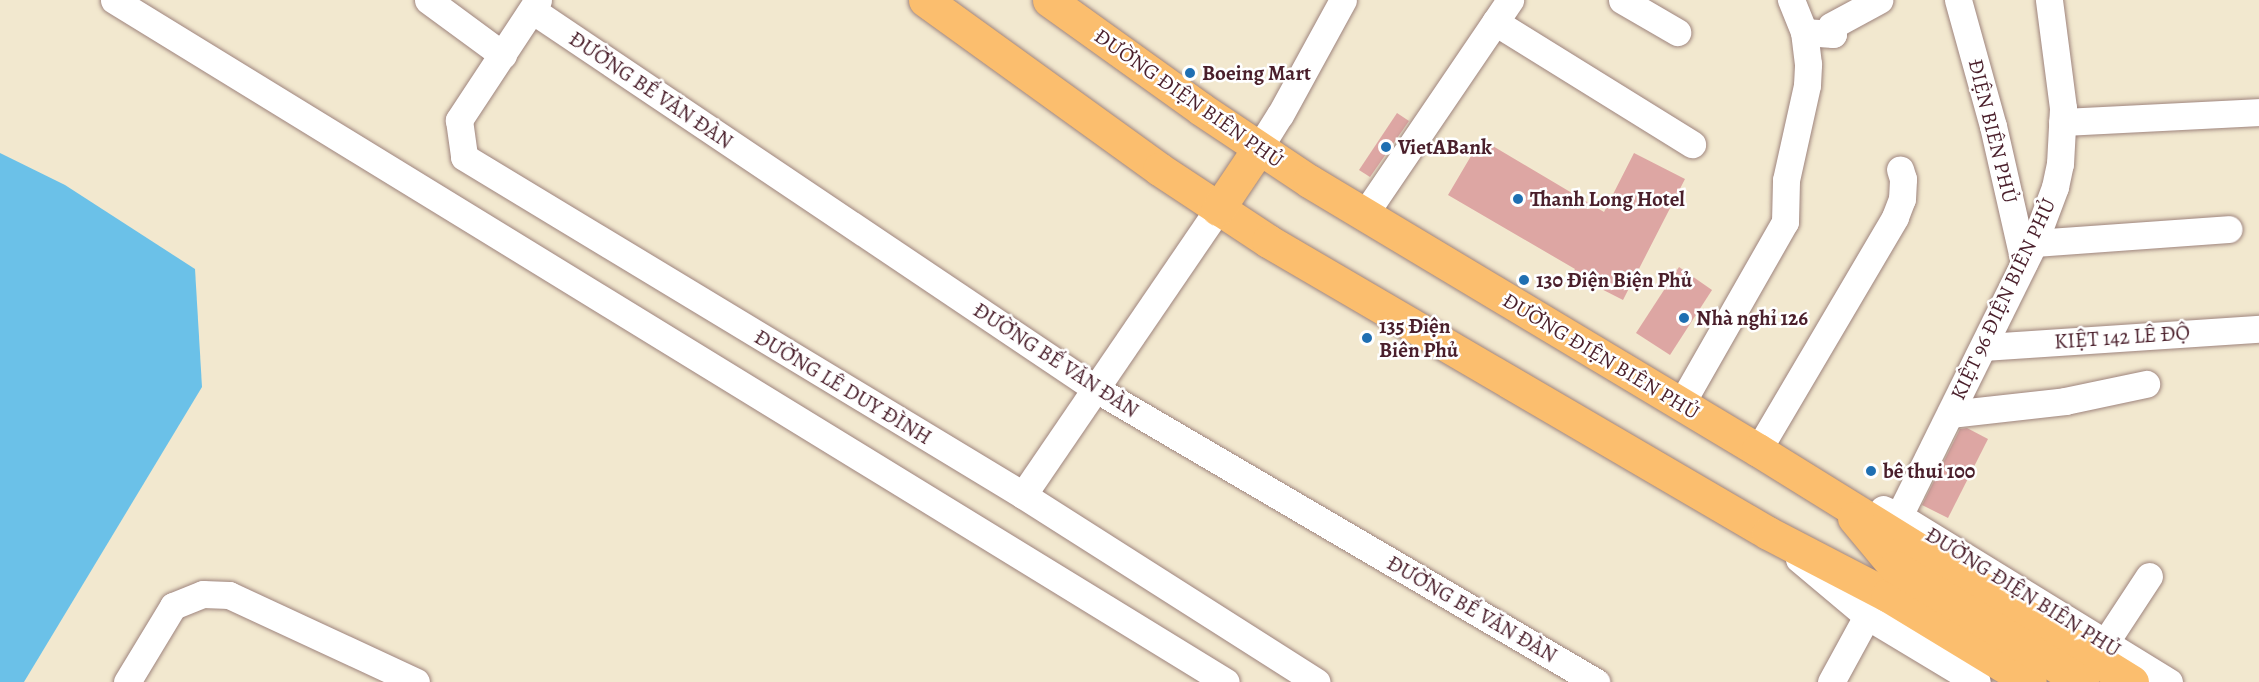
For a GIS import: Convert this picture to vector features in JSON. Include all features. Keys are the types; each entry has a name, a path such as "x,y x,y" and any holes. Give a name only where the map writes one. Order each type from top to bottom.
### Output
{"main road":[{"path":"925,0 1218,209 1768,533 1877,590 2031,682"},
{"name":"ĐƯỜNG ĐIỆN BIÊN PHỦ","path":"1049,0 1258,148 1364,215 1841,501"},
{"path":"1218,209 1258,148"},
{"path":"1841,501 1882,555 1895,567 2082,682"},
{"path":"1841,501 2132,682"}],"street":[{"path":"114,0 1226,682"},
{"path":"428,0 503,55"},
{"path":"1258,148 1280,115 1343,0"},
{"path":"1622,0 1677,32"},
{"path":"1681,404 1785,222 1786,180 1808,85 1808,49 1791,0"},
{"path":"1804,32 1833,34 1832,26 1879,0"},
{"name":"ĐIỆN BIÊN PHỦ","path":"1958,0 2029,253"},
{"name":"KIỆT 96 ĐIỆN BIÊN PHỦ","path":"1899,516 1985,347 2029,253 2055,187 2060,164 2062,122 2049,0"},
{"name":"ĐƯỜNG BẾ VĂN ĐÀN","path":"503,55 535,5 1096,389 1596,682"},
{"path":"1364,215 1505,6 1692,144"},
{"name":"ĐƯỜNG LÊ DUY ĐÌNH","path":"503,55 459,120 464,158 1023,495 1317,682"},
{"path":"2062,122 2259,112"},
{"path":"1758,450 1895,217 1902,199 1903,179 1900,169"},
{"path":"1023,495 1218,209"},
{"path":"2029,253 2228,228"},
{"name":"KIỆT 142 LÊ ĐỘ","path":"1985,347 2259,329"},
{"path":"1950,414 2065,401 2146,384"},
{"name":"ĐƯỜNG ĐIỆN BIÊN PHỦ","path":"1841,501 1883,508 1899,516 2169,682"},
{"path":"1768,533 1867,616 1977,682"},
{"path":"2098,638 2142,572"},
{"path":"127,682 173,606 202,594 229,595 416,682"},
{"path":"1831,682 1867,616"}],"water":[{"path":"0,153 65,185 195,269 202,387 24,682 0,682"}],"building":[{"name":"VietABank","path":"1397,113 1409,121 1370,177 1359,170"},
{"path":"1481,139 1604,212 1634,153 1685,179 1623,300 1572,274 1575,269 1448,195"},
{"path":"1679,267 1712,290 1670,355 1636,333"},
{"path":"1967,428 1988,439 1948,518 1922,505 1960,429"}],"place":[{"name":"Boeing Mart","path":"1190,73"},
{"name":"VietABank","path":"1386,147"},
{"name":"Thanh Long Hotel","path":"1518,199"},
{"name":"130 Điện Biện Phủ","path":"1524,280"},
{"name":"Nhà nghỉ 126","path":"1684,318"},
{"name":"135 Điện Biên Phủ","path":"1367,338"},
{"name":"bê thui 100","path":"1871,471"}]}
